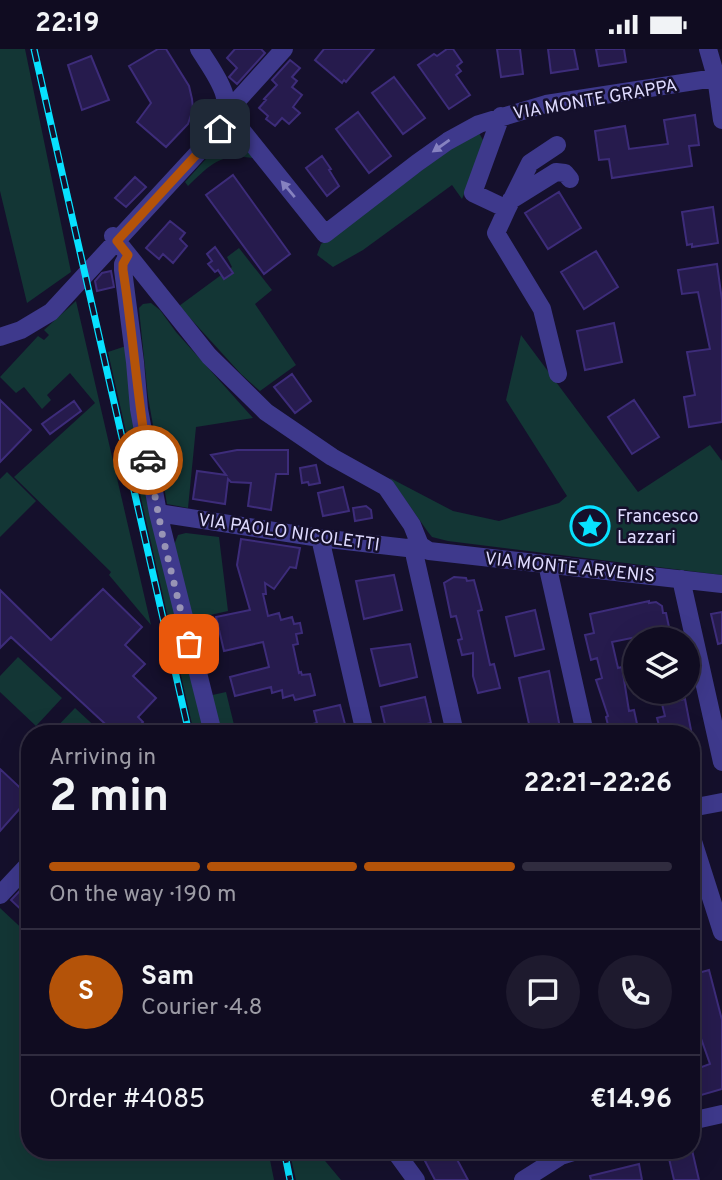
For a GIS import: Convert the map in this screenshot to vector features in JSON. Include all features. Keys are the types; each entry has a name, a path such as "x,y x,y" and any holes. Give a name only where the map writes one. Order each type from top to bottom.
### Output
{"street":[{"path":"191,49 213,89 221,111"},
{"path":"0,337 40,320 61,302 119,244 220,129 225,97 199,49"},
{"path":"221,111 284,49"},
{"path":"708,49 719,77 722,120"},
{"name":"VIA MONTE GRAPPA","path":"221,111 325,235 448,141 479,124 546,104 719,77"},
{"path":"502,116 473,193 509,204"},
{"path":"557,145 530,163 496,233 542,309 558,374"},
{"path":"509,204 556,172 565,173 569,179"},
{"path":"0,327 36,310 119,244"},
{"path":"119,244 209,356 266,412 332,457 386,487 412,525 420,545 415,557 453,725"},
{"path":"119,244 139,409 158,513 211,725"},
{"path":"127,301 152,285"},
{"name":"VIA PAOLO NICOLETTI","path":"158,513 320,538 407,548 420,545"},
{"path":"320,538 363,725"},
{"name":"VIA MONTE ARVENIS","path":"420,545 429,551 722,584"},
{"path":"547,563 583,725"},
{"path":"681,579 722,762"},
{"path":"700,806 722,802"},
{"path":"700,863 722,932"},
{"path":"0,895 21,873"},
{"path":"700,1119 722,1114"},
{"path":"401,1159 416,1180"},
{"path":"523,1180 552,1159"}],"green space":[{"path":"0,49 25,49 71,272 27,303 0,191"},
{"path":"479,133 483,140 481,153 462,199 452,185 363,250 333,267 317,255 321,244 470,135"},
{"path":"235,135 257,159 226,158 212,165 188,186 185,182 224,139"},
{"path":"239,248 272,290 255,304 296,365 260,391 179,306 232,267 227,257"},
{"path":"76,301 151,625 109,575 111,572 14,477 95,403 70,373 47,395 51,400 42,409 24,387 16,393 0,377 38,336 44,340 49,335 44,330"},
{"path":"151,303 253,418 196,427 188,508 167,504 148,397 139,308 143,304"},
{"path":"521,335 638,492 710,445 722,461 722,575 432,537 390,478 453,511 499,521 559,503 567,496 506,400"},
{"path":"129,345 204,725 192,725 108,352"},
{"path":"7,472 36,501 0,537 0,479"},
{"path":"186,533 219,537 228,611 201,617 191,615 174,545 178,535"},
{"path":"18,657 62,698 35,725 0,692 0,676"},
{"path":"226,692 234,725 217,725 208,696"},
{"path":"75,708 93,725 59,725"},
{"path":"0,908 21,928 21,1159 270,1159 274,1180 0,1180"},
{"path":"291,1159 324,1159 341,1180 296,1180"}],"building":[{"path":"158,49 166,49 189,86 193,109 188,124 166,147 137,122 151,103 129,66"},
{"path":"235,49 261,49 265,53 237,84 229,77 237,68 227,58"},
{"path":"324,49 374,49 346,82 344,80 342,83 315,60"},
{"path":"447,49 453,49 462,62 457,66 461,71 456,75 470,95 449,109 418,65"},
{"path":"497,49 520,49 523,74 501,77"},
{"path":"548,49 574,49 578,69 551,73"},
{"path":"596,49 624,49 626,62 599,66"},
{"path":"91,56 109,100 82,110 68,65"},
{"path":"290,60 300,68 292,77 297,81 292,87 302,95 293,107 300,113 289,124 282,118 275,126 259,108 277,85 272,80"},
{"path":"394,77 425,118 403,134 372,93"},
{"path":"358,112 391,156 369,173 336,129"},
{"path":"695,115 699,145 689,146 692,166 612,178 609,159 599,160 595,131 625,126 629,149 668,144 664,120"},
{"path":"322,156 339,186 327,196 306,168"},
{"path":"233,175 290,254 264,274 206,195"},
{"path":"135,177 146,187 126,207 115,198"},
{"path":"559,192 581,228 548,249 525,213"},
{"path":"713,207 718,243 692,247 692,244 687,245 682,212"},
{"path":"170,221 185,233 180,239 187,246 173,263 163,254 159,259 146,248"},
{"path":"215,247 233,273 224,279 218,270 215,272 208,264 212,261 207,254"},
{"path":"596,251 618,287 584,309 561,272"},
{"path":"717,264 722,300 722,422 689,427 684,397 695,395 687,352 710,349 698,292 682,294 678,270"},
{"path":"111,271 114,287 97,291 95,281 102,273"},
{"path":"614,323 622,362 585,370 577,331"},
{"path":"292,374 311,401 295,413 274,387"},
{"path":"0,400 31,430 0,462"},
{"path":"634,400 659,437 632,454 608,417"},
{"path":"74,401 81,411 50,434 42,424"},
{"path":"237,450 288,450 288,474 276,474 271,510 248,506 251,483 231,482 228,479 225,504 193,499 197,471 226,475 211,455"},
{"path":"316,465 320,483 302,483 300,468"},
{"path":"343,487 349,511 323,516 318,493"},
{"path":"366,506 371,510 372,518 355,521 353,508"},
{"path":"241,539 300,548 296,568 290,567 274,589 265,583 266,594 263,594 268,616 279,613 281,620 292,617 294,624 300,623 302,633 296,634 298,644 293,645 299,673 310,674 315,695 295,700 293,695 283,698 282,690 272,693 271,687 235,696 230,677 269,667 263,642 224,651 216,617 250,610 237,565"},
{"path":"394,575 402,610 364,619 356,581"},
{"path":"454,577 474,580 482,610 478,611 490,665 494,664 500,688 478,693 473,676 473,653 462,655 458,640 462,639 456,616 451,617 444,583"},
{"path":"103,589 142,627 125,645 145,664 133,676 156,698 138,717 143,722 140,725 106,725 11,637 0,648 0,590 51,640"},
{"path":"649,601 662,606 663,613 666,613 669,627 623,627 623,640 612,642 618,668 622,667 623,704 628,704 629,711 634,710 637,725 608,725 608,716 596,680 602,678 597,658 591,660 585,635 594,633 590,614"},
{"path":"535,610 544,649 515,656 506,617"},
{"path":"722,612 722,643 718,644 711,614"},
{"path":"410,644 417,677 380,686 371,649"},
{"path":"549,671 559,725 529,725 519,678"},
{"path":"425,697 431,723 385,725 381,707"},
{"path":"662,704 686,704 690,725 659,725 657,718 665,716"},
{"path":"340,705 345,725 309,725 317,723 314,711"},
{"path":"0,769 21,789 21,807 0,831"},
{"path":"21,889 21,909 11,900"},
{"path":"709,970 722,1020 722,1089 700,1095 700,1068 710,1064 700,1036 700,972"},
{"path":"457,1159 468,1180 435,1180 425,1161"},
{"path":"669,1159 694,1159 699,1180 674,1180"},
{"path":"639,1164 642,1180 591,1180 590,1176"}],"railway":[{"path":"34,49 187,725"},
{"path":"286,1159 290,1180"}],"way so far":[{"path":"148,460 163,538 189,644"}],"place":[{"name":"Francesco Lazzari","path":"590,526"}],"route":[{"path":"148,460 139,409 123,270 128,255 117,241 220,129"}]}
